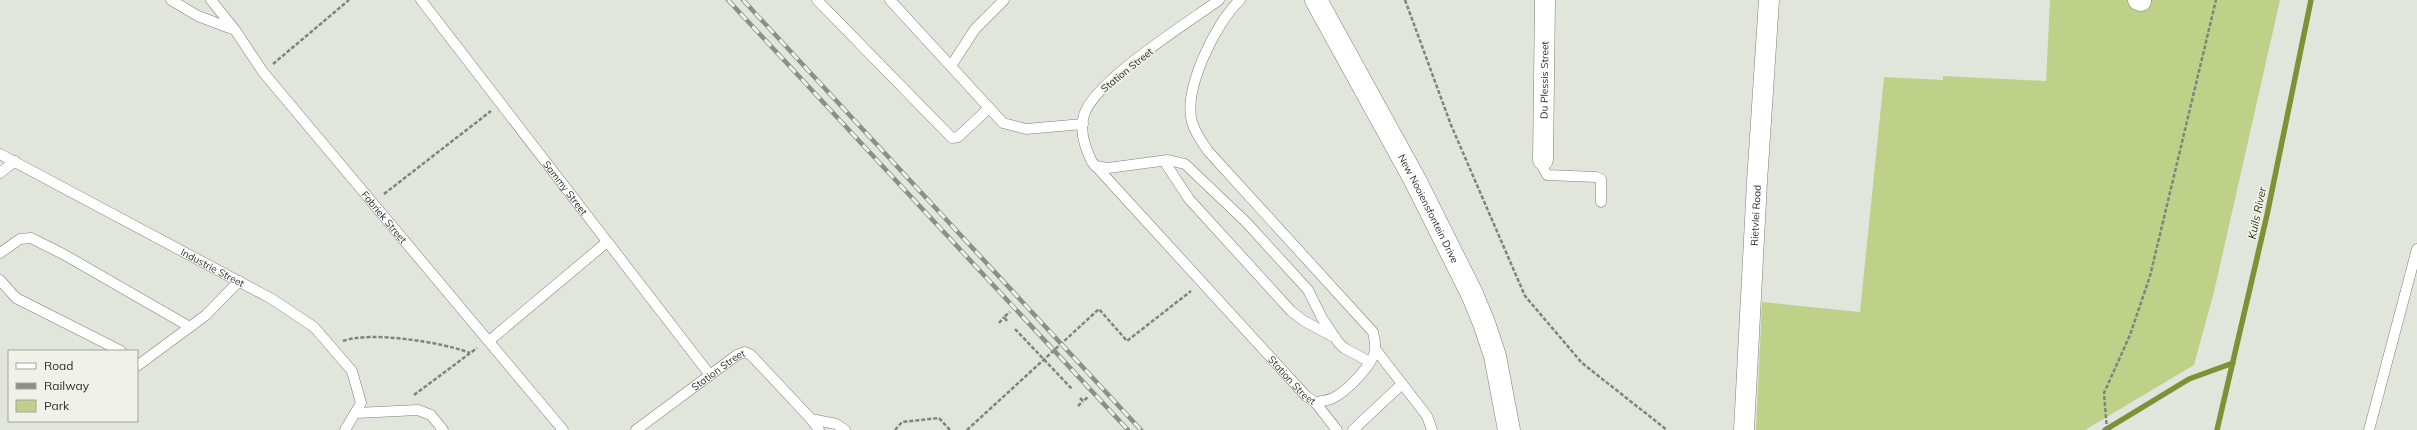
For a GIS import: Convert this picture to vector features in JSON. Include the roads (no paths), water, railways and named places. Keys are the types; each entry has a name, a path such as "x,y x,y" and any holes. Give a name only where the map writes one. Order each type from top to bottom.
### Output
{"street":[{"name":"New Nooiensfontein Drive","path":"1316,0 1415,180 1472,294 1484,323 1494,356 1509,430"},
{"name":"Du Plessis Street","path":"1543,160 1545,0"},
{"name":"Rietvlei Road","path":"1744,430 1756,190 1770,0"}],"lane":[{"path":"171,0 198,16 235,30"},
{"name":"Fabriek Street","path":"211,0 235,30 264,72 563,430"},
{"name":"Sammy Street","path":"421,0 710,375"},
{"path":"817,0 952,138 958,138 989,108"},
{"path":"890,0 1003,123 1020,129 1083,124"},
{"path":"950,66 975,29 1004,0"},
{"name":"Station Street","path":"1219,0 1107,84 1091,102 1084,115 1083,124 1085,147 1095,166 1306,396 1315,402 1333,398 1359,377 1370,362 1376,350"},
{"path":"1240,0 1228,13 1220,27 1195,79 1190,98 1192,121 1196,132 1208,151 1373,332 1376,350 1427,416 1430,429"},
{"name":"Industrie Street","path":"0,154 272,299 314,327 352,371 361,403 345,430"},
{"path":"1164,160 1189,199 1291,311 1304,321 1334,337"},
{"path":"1095,166 1108,168 1164,160 1185,164 1246,222 1308,290 1334,337 1344,348 1370,362"},
{"path":"1543,160 1543,167 1547,175 1596,177 1601,179 1601,202"},
{"path":"0,173 15,161"},
{"path":"0,253 20,238 31,238 63,254 190,327"},
{"path":"489,341 607,242"},
{"path":"2369,430 2417,249"},
{"path":"0,280 16,298 34,305 119,350"},
{"path":"139,363 206,315 238,281"},
{"name":"Station Street","path":"636,430 736,355 745,352 751,355 811,419 819,430"},
{"path":"1353,430 1402,384"},
{"path":"1315,402 1337,430"},
{"path":"356,413 394,410 424,412 431,415 443,430"},
{"path":"811,419 836,424 845,430"}],"waterway":[{"name":"Kuils River","path":"2217,430 2267,215 2311,0"},
{"path":"2105,430 2189,379 2233,363"}],"railway":[{"path":"728,0 1128,430"},
{"path":"743,0 1141,430"}]}
